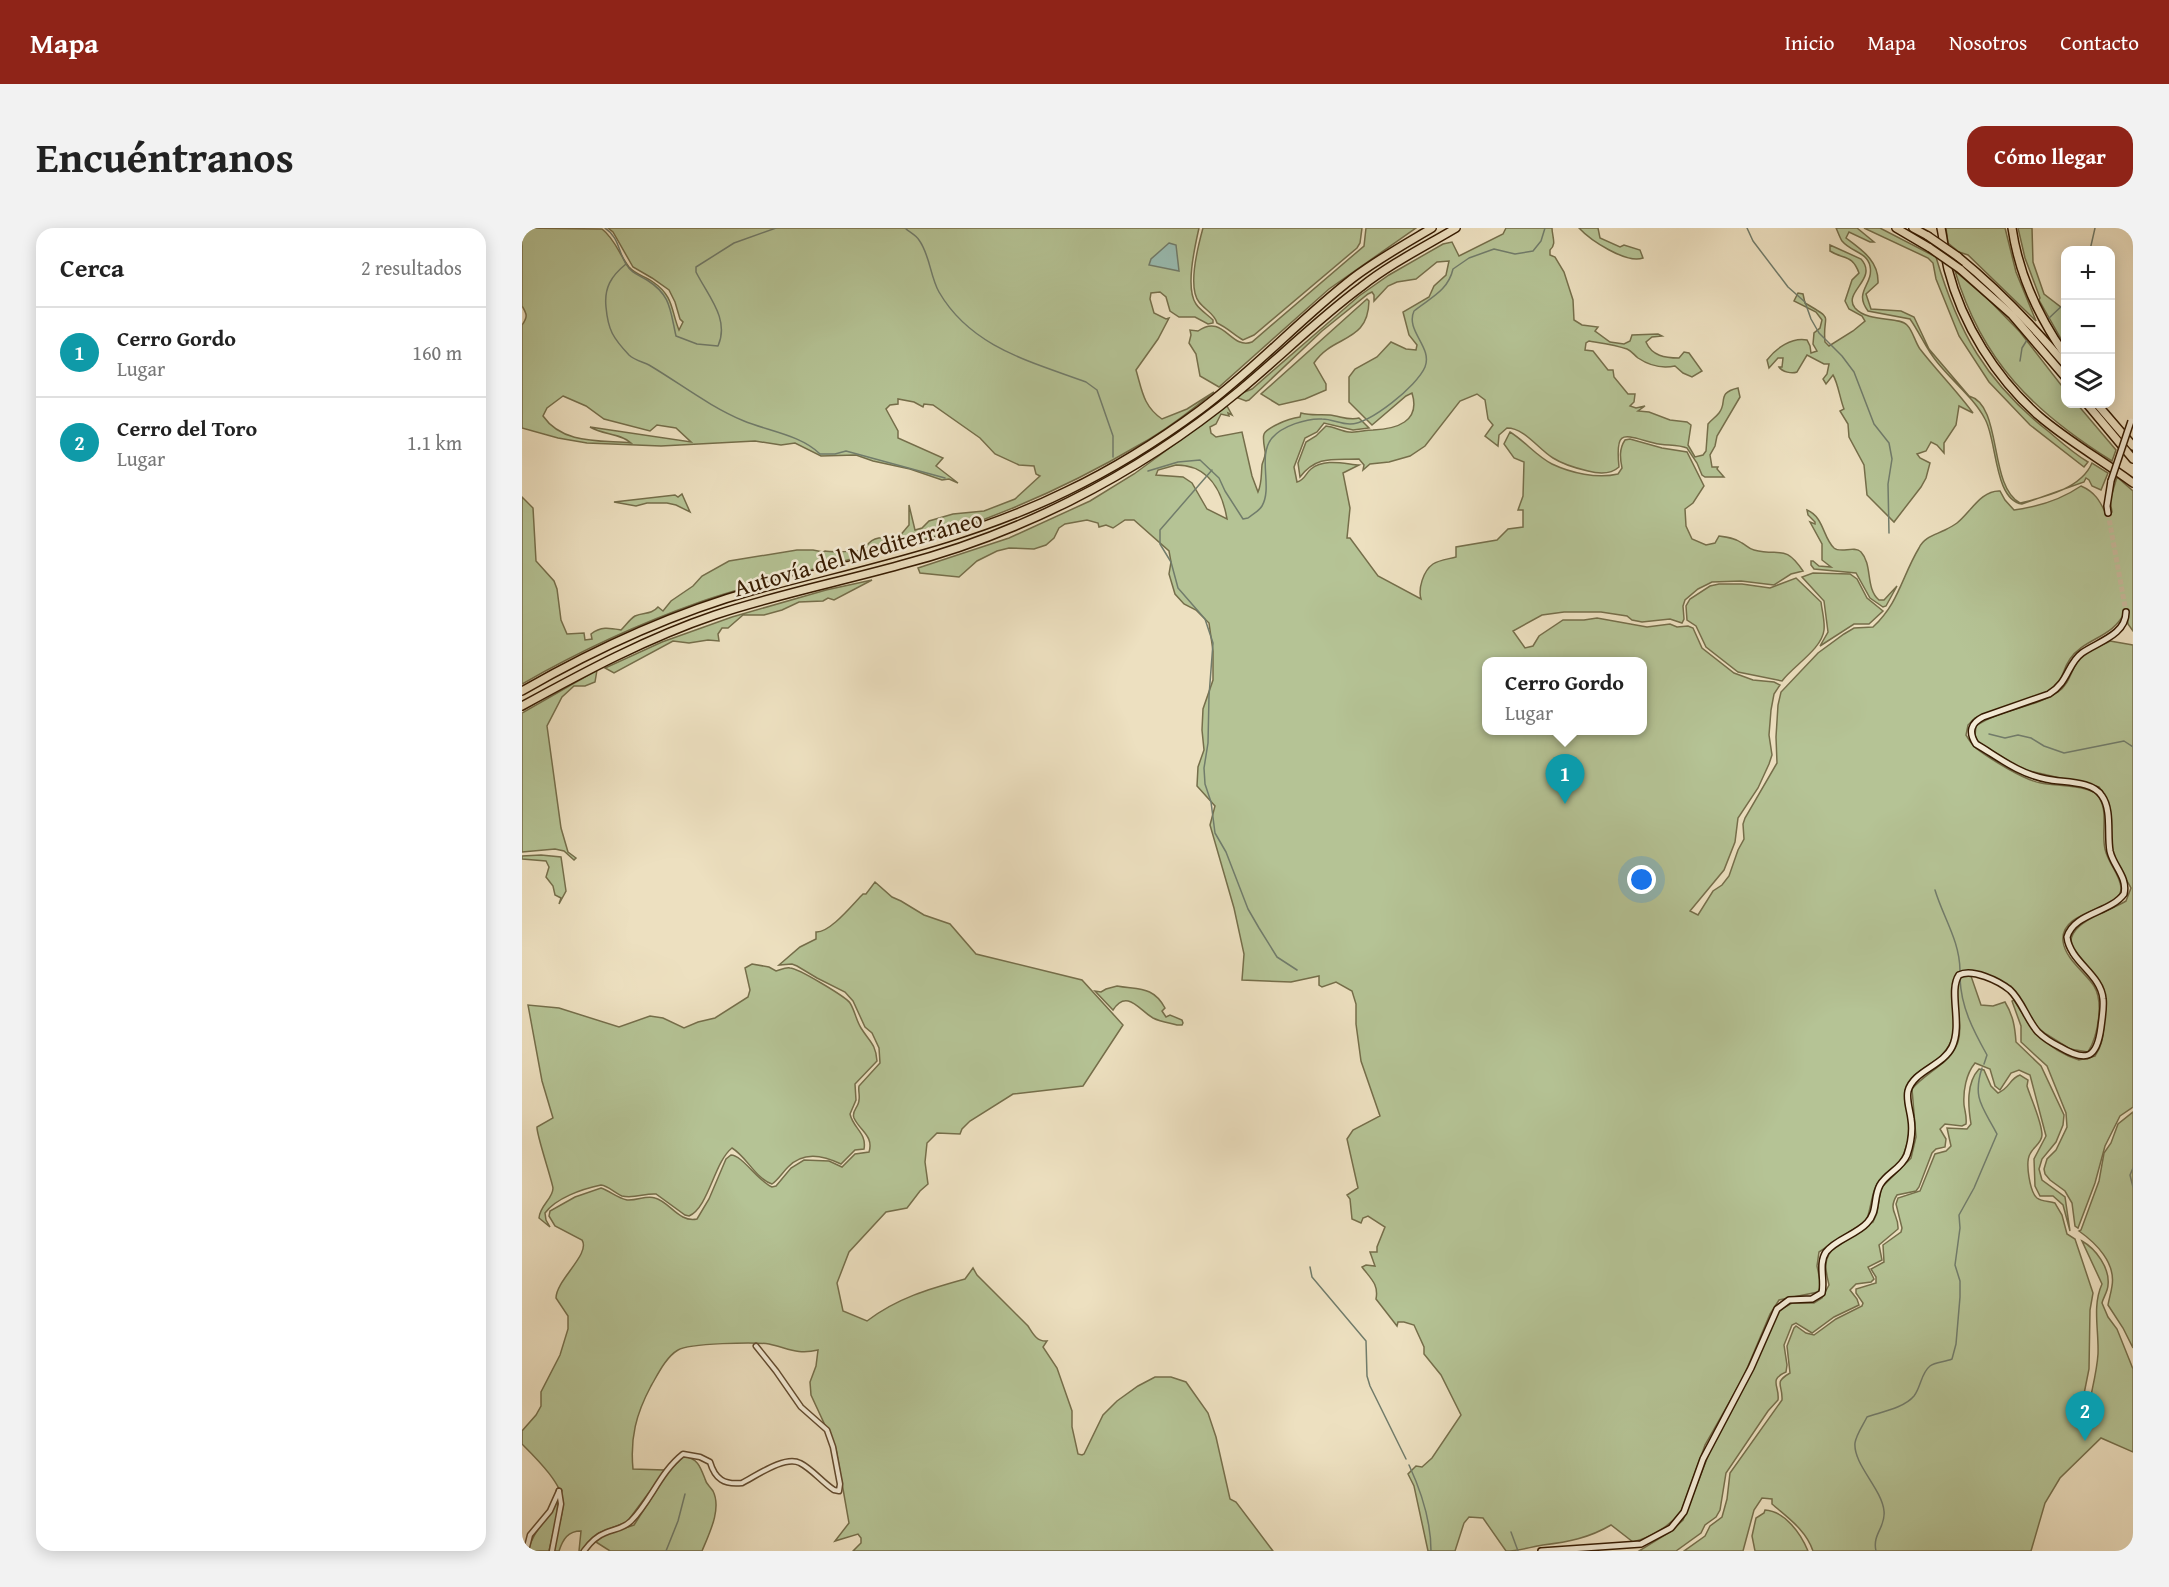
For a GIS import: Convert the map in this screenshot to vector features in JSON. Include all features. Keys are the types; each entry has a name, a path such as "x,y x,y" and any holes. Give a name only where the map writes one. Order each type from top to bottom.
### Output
{"highway":[{"name":"Autovía del Mediterráneo","path":"522,691 607,646 703,606 753,590 942,541 984,527 1067,491 1112,467 1201,410 1354,277 1432,228"},
{"path":"1896,228 1960,269 2012,315 2061,372"},
{"path":"1913,228 1957,256 1986,280 2019,312 2061,359"},
{"path":"1941,228 1948,269 1957,298 1979,343 1997,369 2039,416 2133,483"},
{"path":"2012,228 2034,300 2054,340 2064,354"},
{"name":"Autovía del Mediterráneo","path":"522,706 610,658 714,615 903,565 954,549 1038,516 1118,475 1180,436 1238,392 1363,285 1399,261 1456,229"},
{"path":"2089,408 2133,459"},
{"path":"2100,408 2133,446"},
{"path":"2106,408 2133,439"}],"street":[{"path":"2108,513 2111,481 2132,419"},
{"path":"1541,1551 1641,1544 1662,1534 1678,1521 1703,1459 1751,1368 1777,1309 1790,1300 1812,1299 1822,1293 1824,1286 1822,1265 1826,1252 1869,1221 1875,1208 1880,1184 1898,1168 1906,1155 1913,1129 1907,1097 1908,1090 1915,1079 1944,1058 1953,1046 1958,1026 1955,988 1959,975 1970,973 2002,985 2011,991 2034,1027 2048,1040 2080,1057 2093,1053 2100,1038 2102,992 2072,952 2067,937 2073,926 2112,905 2124,894 2124,881 2111,858 2104,798 2096,789 2089,786 2046,780 2021,772 1976,744 1971,737 1971,730 1983,717 2049,694 2057,689 2064,682 2080,654 2124,624 2126,612"},
{"path":"584,1551 598,1536 620,1529 630,1522 653,1492 666,1470 683,1454 700,1456 710,1462 718,1478 736,1484 782,1462 794,1461 806,1467 834,1490 839,1491 840,1484 833,1447 827,1430 801,1407 756,1346"},
{"path":"526,1551 530,1535 550,1511 559,1491 561,1504 552,1551"}],"green space":[{"path":"522,228 602,229 614,242 629,267 660,287 665,293 679,330 683,322 669,290 633,267 613,232 608,228 1199,228 1191,288 1196,304 1213,320 1213,323 1208,324 1195,317 1179,317 1170,311 1166,297 1160,292 1151,293 1150,299 1154,313 1166,319 1169,318 1158,339 1136,370 1147,403 1162,419 1187,409 1214,392 1159,433 1083,476 964,527 903,546 898,538 909,525 909,505 915,530 922,528 929,521 953,514 984,511 1015,499 1040,476 1036,474 1034,466 1019,465 995,454 980,438 933,405 924,404 923,407 914,402 898,399 898,404 890,405 886,409 898,431 898,438 943,458 936,466 958,483 856,455 821,456 795,443 781,445 755,441 661,446 587,443 522,428 522,325 526,316 522,306","holes":["563,396 586,406 604,419 650,431 657,425 676,428 691,442 590,427 622,437 631,443 584,439 561,432 543,416 547,408"]},
{"path":"1203,228 1362,228 1357,248 1254,335 1243,340 1217,323 1201,305 1196,295 1195,266"},
{"path":"1366,228 1416,228 1329,289 1219,387 1200,376 1196,354 1189,343 1190,330 1198,331 1214,326 1238,341 1252,342 1364,246"},
{"path":"1506,228 1552,228 1554,243 1550,255 1555,257 1564,272 1573,300 1574,320 1582,325 1598,327 1595,331 1610,342 1624,344 1630,341 1632,335 1658,334 1662,336 1652,337 1646,342 1655,353 1664,357 1679,358 1684,352 1689,353 1702,371 1692,377 1675,366 1660,367 1647,363 1629,350 1618,346 1589,341 1586,343 1585,350 1593,351 1608,370 1613,370 1614,377 1628,394 1635,394 1634,402 1630,406 1636,408 1645,406 1638,411 1687,422 1691,425 1688,445 1695,457 1703,455 1706,451 1708,424 1721,409 1725,395 1738,388 1740,397 1717,436 1710,455 1712,467 1718,467 1717,469 1724,477 1702,475 1687,448 1628,437 1623,437 1618,446 1619,467 1604,473 1583,470 1561,463 1526,435 1514,429 1507,428 1499,435 1498,446 1485,436 1493,425 1488,419 1485,400 1477,394 1460,401 1425,446 1410,456 1370,464 1363,470 1364,465 1359,459 1326,460 1313,465 1300,477 1298,463 1306,442 1326,426 1358,432 1398,426 1410,417 1414,403 1412,393 1372,425 1349,402 1349,377 1355,369 1377,357 1391,342 1406,349 1416,350 1417,345 1409,335 1403,312 1429,297 1434,286 1446,275 1449,261 1437,262 1416,279 1388,286 1374,301 1372,292 1368,294 1322,331 1249,400 1238,398 1242,393 1252,389 1359,296 1389,275 1443,244 1452,242 1459,256 1503,234"},
{"path":"1579,228 1598,228 1600,238 1620,247 1624,245 1640,250 1643,258 1627,258 1618,254 1591,239"},
{"path":"1836,228 1857,228 1874,242 1849,232 1846,238 1873,262 1876,268 1878,283 1866,294 1871,309 1901,311 1914,317 1929,349 1969,396 1980,402 1987,414 2003,480 2010,494 2020,503 2038,498 2022,504 2013,500 2006,492 1985,419 1975,404 1933,357 1910,319 1868,311 1864,304 1863,293 1869,278 1870,266 1866,258 1842,241"},
{"path":"1864,228 1880,228 1936,257 1954,309 1977,354 1991,374 2026,413 2088,462 2084,467 2030,425 1989,382 1959,336 1936,279 1933,263 1928,258"},
{"path":"1946,228 2005,228 2016,272 2036,321 1968,255 1959,252 1948,243"},
{"path":"2018,228 2032,228 2033,262 2044,294 2061,307 2061,339 2039,300"},
{"path":"1830,245 1861,259 1865,266 1864,279 1853,296 1852,302 1855,308 1867,316 1903,322 1907,325 1920,349 1973,413 1959,406 1956,425 1944,443 1944,453 1931,442 1926,451 1917,454 1930,463 1926,478 1894,522 1867,495 1864,465 1849,437 1848,424 1840,411 1844,409 1836,382 1833,375 1826,384 1823,379 1827,374 1829,364 1824,364 1807,355 1797,372 1790,373 1779,367 1782,367 1783,358 1778,358 1769,368 1767,360 1775,351 1796,340 1807,340 1811,353 1817,351 1813,344 1814,333 1820,328 1822,320 1816,312 1794,301 1798,293 1803,294 1805,303 1826,318 1825,342 1829,346 1865,321 1862,316 1849,309 1845,301 1852,280 1859,273 1850,260 1830,251"},
{"path":"1955,271 1988,299 2020,332 2061,385 2061,408 2080,408 2116,450 2112,461 2058,423 2014,382 1980,332 1966,303"},
{"path":"1367,299 1369,301 1367,315 1363,325 1356,332 1330,347 1314,363 1326,384 1326,390 1305,399 1279,405 1261,394"},
{"path":"1227,406 1232,415 1221,414 1216,424 1210,427 1211,433 1216,437 1242,432 1258,492 1265,455 1263,437 1268,429 1286,420 1300,417 1301,413 1348,419 1359,418 1369,428 1353,430 1324,423 1317,432 1305,438 1294,467 1297,482 1311,469 1322,464 1335,462 1359,465 1343,473 1350,508 1347,538 1350,538 1378,576 1421,599 1421,585 1426,571 1435,563 1456,557 1456,547 1497,540 1508,529 1523,527 1523,510 1518,510 1523,496 1524,462 1514,458 1504,444 1510,432 1552,464 1567,470 1593,475 1618,474 1622,468 1620,454 1625,440 1630,439 1687,452 1704,486 1693,503 1685,509 1686,526 1692,539 1706,545 1715,543 1719,536 1731,538 1752,549 1786,554 1797,562 1803,571 1791,574 1774,585 1741,581 1712,582 1698,589 1685,600 1682,623 1670,619 1642,622 1632,620 1627,616 1601,612 1564,612 1542,615 1513,631 1525,648 1533,646 1539,636 1563,620 1597,618 1647,627 1670,624 1677,627 1688,626 1693,628 1702,648 1734,673 1753,680 1774,682 1780,685 1774,694 1771,710 1769,735 1772,755 1769,764 1758,788 1738,818 1735,842 1724,870 1690,911 1698,915 1713,891 1729,876 1744,839 1745,818 1777,763 1776,737 1781,692 1818,653 1854,628 1873,627 1882,618 1924,541 1955,524 1981,498 1993,492 2000,491 2014,510 2049,502 2081,486 2096,497 2106,514 2112,512 2110,500 2117,477 2133,491 2133,631 2128,624 2125,611 2114,627 2076,652 2057,685 2052,689 1975,718 1968,725 1966,735 1977,749 2018,774 2041,783 2072,786 2094,792 2101,802 2104,815 2105,849 2120,882 2119,895 2113,901 2071,922 2065,930 2063,941 2067,954 2094,986 2097,993 2099,1010 2092,1045 2088,1052 2070,1049 2038,1028 2011,986 1969,971 1958,972 1952,994 1954,1027 1949,1045 1938,1058 1913,1077 1906,1090 1905,1102 1909,1127 1902,1158 1876,1186 1866,1221 1819,1252 1817,1266 1821,1285 1818,1292 1779,1300 1770,1314 1743,1378 1705,1445 1681,1512 1665,1527 1653,1534 1633,1542 1611,1525 1578,1539 1506,1551 1483,1518 1469,1517 1464,1523 1455,1551 1428,1551 1414,1486 1408,1474 1416,1466 1422,1467 1432,1458 1461,1415 1441,1375 1424,1354 1424,1347 1414,1325 1398,1322 1397,1326 1376,1299 1375,1285 1362,1267 1375,1266 1370,1252 1377,1252 1385,1227 1368,1216 1363,1218 1361,1223 1352,1219 1350,1199 1347,1195 1358,1188 1347,1139 1353,1130 1380,1116 1361,1061 1356,1004 1352,991 1336,982 1322,987 1319,985 1319,976 1291,982 1242,980 1244,954 1234,908 1210,825 1215,806 1197,786 1198,767 1204,750 1203,709 1213,680 1213,651 1209,623 1175,594 1169,574 1171,562 1169,551 1134,520 1125,520 1113,528 1106,525 1099,527 1098,523 1087,520 1065,524 1046,545 1034,549 1009,548 997,551 977,561 959,577 920,573 918,568 1009,538 1090,501 1134,474","holes":["1176,465 1197,469 1212,481 1225,508 1227,519 1207,509 1192,483 1183,477 1156,475 1158,470"]},
{"path":"2092,463 2108,473 2101,490 2092,486 2086,478 2084,482 2063,490 2087,472"},
{"path":"682,494 690,512 667,503 647,503 636,506 614,502 675,495 678,497"},
{"path":"522,497 533,508 536,561 554,581 561,620 567,634 584,633 585,640 592,639 591,634 602,629 621,630 635,616 658,607 663,611 671,601 693,586 702,576 729,561 797,550 861,551 871,541 880,538 892,539 897,547 700,602 609,639 522,684"},
{"path":"1807,510 1817,517 1834,548 1837,550 1855,549 1865,557 1872,589 1879,600 1884,600 1897,586 1886,606 1883,607 1870,598 1856,573 1814,569 1811,561 1819,566 1831,567 1822,560 1822,544 1810,522 1815,524 1815,522 1808,515"},
{"path":"1813,573 1850,574 1857,579 1867,598 1883,611 1869,624 1854,624 1820,646 1828,632 1824,601 1802,577"},
{"path":"1796,578 1821,602 1824,630 1813,651 1782,681 1738,672 1706,647 1696,626 1687,620 1686,606 1690,599 1710,586 1742,584 1770,588"},
{"path":"872,580 834,600 828,598 823,601 799,602 764,615 743,615 728,628 722,628 718,634 719,641 689,643 673,641 614,673 605,668 662,642 732,617 826,590"},
{"path":"2110,641 2133,645 2133,1107 2120,1116 2105,1146 2095,1183 2078,1228 2075,1226 2072,1203 2065,1191 2045,1174 2044,1169 2047,1159 2056,1150 2067,1127 2066,1113 2047,1066 2021,1042 2021,1026 2012,1001 2014,1000 2040,1037 2057,1050 2079,1060 2095,1056 2101,1045 2103,1034 2105,1011 2103,991 2095,977 2073,951 2071,942 2073,933 2079,926 2126,901 2131,888 2113,854 2109,811 2099,787 2021,769 1978,742 1975,736 1976,726 1986,720 2039,702 2058,692 2066,684 2081,657"},
{"path":"597,670 595,682 585,686 574,686 562,697 547,726 561,828 568,852 576,858 574,860 564,851 555,849 522,852 522,713"},
{"path":"522,856 561,857 566,891 559,904 561,898 555,895 553,886 546,877 549,867 546,861 522,859"},
{"path":"875,882 892,897 924,915 950,924 976,954 1082,980 1123,1025 1083,1086 1013,1094 970,1121 960,1134 937,1133 927,1143 925,1162 928,1184 907,1208 886,1212 849,1252 837,1283 843,1311 867,1321 902,1300 965,1279 973,1268 1036,1337 1047,1341 1043,1347 1057,1368 1072,1411 1072,1427 1078,1454 1082,1455 1103,1415 1117,1401 1138,1386 1155,1377 1171,1377 1186,1382 1208,1413 1216,1437 1230,1499 1236,1502 1273,1551 853,1551 861,1543 858,1534 835,1541 849,1523 836,1449 811,1395 810,1382 816,1366 818,1350 798,1351 769,1344 750,1343 695,1346 678,1350 670,1357 656,1376 641,1406 632,1447 633,1469 664,1470 662,1475 627,1522 599,1533 582,1551 579,1551 581,1531 576,1531 564,1539 559,1551 553,1551 563,1505 562,1497 548,1472 522,1444 522,1431 541,1406 541,1392 560,1355 568,1329 568,1316 556,1298 557,1291 578,1260 583,1246 582,1240 555,1226 549,1216 550,1211 575,1197 601,1188 627,1200 655,1198 685,1218 697,1219 709,1199 726,1159 731,1155 740,1159 772,1187 776,1186 791,1168 804,1160 829,1161 842,1167 855,1154 869,1152 870,1142 853,1116 859,1102 859,1086 880,1063 879,1048 872,1033 865,1027 853,1001 845,992 797,966 779,965 800,947 816,939 816,932 834,923 863,894 866,894"},
{"path":"752,964 769,967 776,971 787,968 795,969 822,983 850,1003 859,1025 874,1047 877,1061 855,1084 856,1100 850,1114 864,1139 864,1149 855,1150 841,1164 827,1158 813,1156 800,1159 788,1167 772,1184 761,1177 732,1148 720,1163 702,1204 689,1216 656,1194 626,1197 601,1185 570,1195 556,1203 545,1213 550,1227 539,1218 553,1188 537,1127 553,1118 542,1081 528,1005 559,1008 619,1027 650,1016 663,1018 684,1028 715,1018 748,997 750,990 745,968"},
{"path":"1964,974 1971,976 1981,1005 1993,1006 2005,1002 2013,1021 2016,1042 2041,1066 2064,1115 2063,1125 2056,1142 2042,1159 2039,1169 2042,1180 2065,1197 2070,1231 2063,1205 2053,1196 2040,1196 2035,1186 2034,1159 2046,1136 2030,1075 2019,1070 2011,1073 2000,1090 1995,1086 1990,1069 1975,1063 1967,1077 1965,1088 1966,1124 1962,1126 1945,1124 1940,1129 1946,1139 1945,1147 1936,1149 1932,1153 1916,1191 1897,1195 1894,1200 1893,1209 1898,1229 1879,1245 1882,1260 1868,1267 1874,1279 1871,1282 1856,1284 1850,1290 1859,1305 1834,1317 1812,1333 1796,1323 1792,1325 1784,1345 1786,1372 1776,1381 1778,1400 1726,1473 1720,1510 1716,1517 1705,1525 1701,1533 1676,1551 1639,1551 1670,1532 1683,1520 1710,1451 1778,1311 1792,1303 1814,1303 1822,1298 1829,1285 1826,1271 1828,1255 1873,1222 1877,1213 1881,1188 1911,1158 1916,1137 1912,1089 1944,1062 1958,1042 1960,1027 1956,986"},
{"path":"1117,986 1150,992 1165,1008 1162,1011 1166,1017 1170,1015 1182,1020 1182,1025 1156,1019 1128,1001 1118,1004 1113,1010 1095,991 1101,992"},
{"path":"1979,1069 1984,1070 1991,1086 1998,1093 2020,1075 2028,1080 2027,1086 2042,1130 2041,1140 2029,1158 2030,1184 2037,1198 2055,1203 2062,1215 2067,1234 2075,1239 2093,1293 2090,1310 2089,1369 2083,1399 2086,1401 2090,1400 2097,1366 2097,1301 2102,1284 2082,1241 2097,1254 2107,1272 2108,1285 2102,1303 2117,1329 2133,1369 2133,1452 2101,1438 2060,1478 2045,1503 2031,1551 1813,1551 1806,1537 1772,1504 1772,1499 1762,1498 1754,1510 1743,1551 1684,1551 1705,1536 1710,1526 1722,1517 1730,1473 1782,1400 1780,1382 1790,1373 1787,1346 1794,1328 1796,1326 1814,1335 1836,1319 1862,1306 1863,1303 1856,1289 1876,1283 1876,1277 1871,1269 1884,1262 1883,1245 1901,1232 1896,1204 1898,1198 1920,1191 1935,1154 1946,1151 1951,1146 1947,1128 1967,1129 1971,1124 1970,1088"},
{"path":"2133,1112 2133,1348 2108,1305 2112,1278 2108,1262 2092,1241 2079,1231 2099,1181 2104,1153 2111,1143 2118,1124"},
{"path":"684,1456 698,1464 715,1498 714,1521 702,1551 610,1551 596,1542 603,1535 634,1525 668,1472"},
{"path":"558,1497 557,1516 549,1551 528,1551 530,1544"},
{"path":"1765,1510 1779,1514 1786,1519 1797,1531 1808,1551 1755,1551 1752,1536 1756,1518"}],"water":[{"path":"1169,243 1176,245 1179,271 1149,265 1151,259"}],"waterway":[{"path":"605,228 616,240 628,267 655,286 665,297 671,311 676,336 697,344 718,346 721,336 719,317 696,272 696,267 734,243 776,228"},
{"path":"905,228 923,246 939,292 952,311 967,326 1003,350 1086,382 1097,390 1113,436 1113,457"},
{"path":"1148,471 1178,462 1200,460 1219,478 1243,519 1248,518 1261,508 1265,498 1266,454 1268,445 1276,434 1288,426 1309,420 1326,419 1350,424 1359,422 1392,403 1413,384 1425,367 1425,353 1413,325 1414,311 1443,289 1453,269 1469,258 1494,249 1515,254 1533,251 1541,241 1545,228"},
{"path":"1747,228 1753,241 1788,287 1805,302 1819,333 1854,372 1874,424 1889,443 1892,459 1888,484 1889,533"},
{"path":"2091,246 2095,228"},
{"path":"626,264 616,273 610,283 606,294 606,307 612,333 631,357 649,365 731,415 753,425 794,438 820,454 846,451 945,478"},
{"path":"2048,319 2061,307"},
{"path":"2020,361 2022,348 2027,340"},
{"path":"1212,470 1160,530 1160,544 1171,562 1178,588 1205,619 1213,643 1208,743 1204,768 1215,833 1226,852 1248,909 1259,928 1277,957 1297,970"},
{"path":"1989,734 2005,738 2018,735 2031,738 2044,746 2064,753 2124,741 2133,747"},
{"path":"1935,890 1954,939 1960,971"},
{"path":"1960,978 1965,1009 1987,1055 1984,1064"},
{"path":"1876,1551 1875,1545 1883,1522 1884,1511 1878,1494 1858,1459 1855,1443 1867,1417 1898,1407 1910,1400 1930,1366 1952,1359 1956,1344 1960,1297 1960,1281 1955,1265 1960,1228 1959,1215 1974,1188 1997,1134 1980,1102 1978,1088 1982,1068"},
{"path":"2133,1168 2130,1175 2133,1187"},
{"path":"1310,1267 1312,1277 1366,1341 1367,1376 1370,1386 1406,1459"},
{"path":"1409,1465 1425,1507 1431,1551"},
{"path":"666,1551 678,1521 685,1494"},
{"path":"1511,1532 1518,1551"}],"tunnel":[{"path":"2108,513 2126,612"}],"place":[{"name":"Cerro Gordo","path":"1565,804"},
{"name":"Cerro del Toro","path":"2085,1441"}]}
